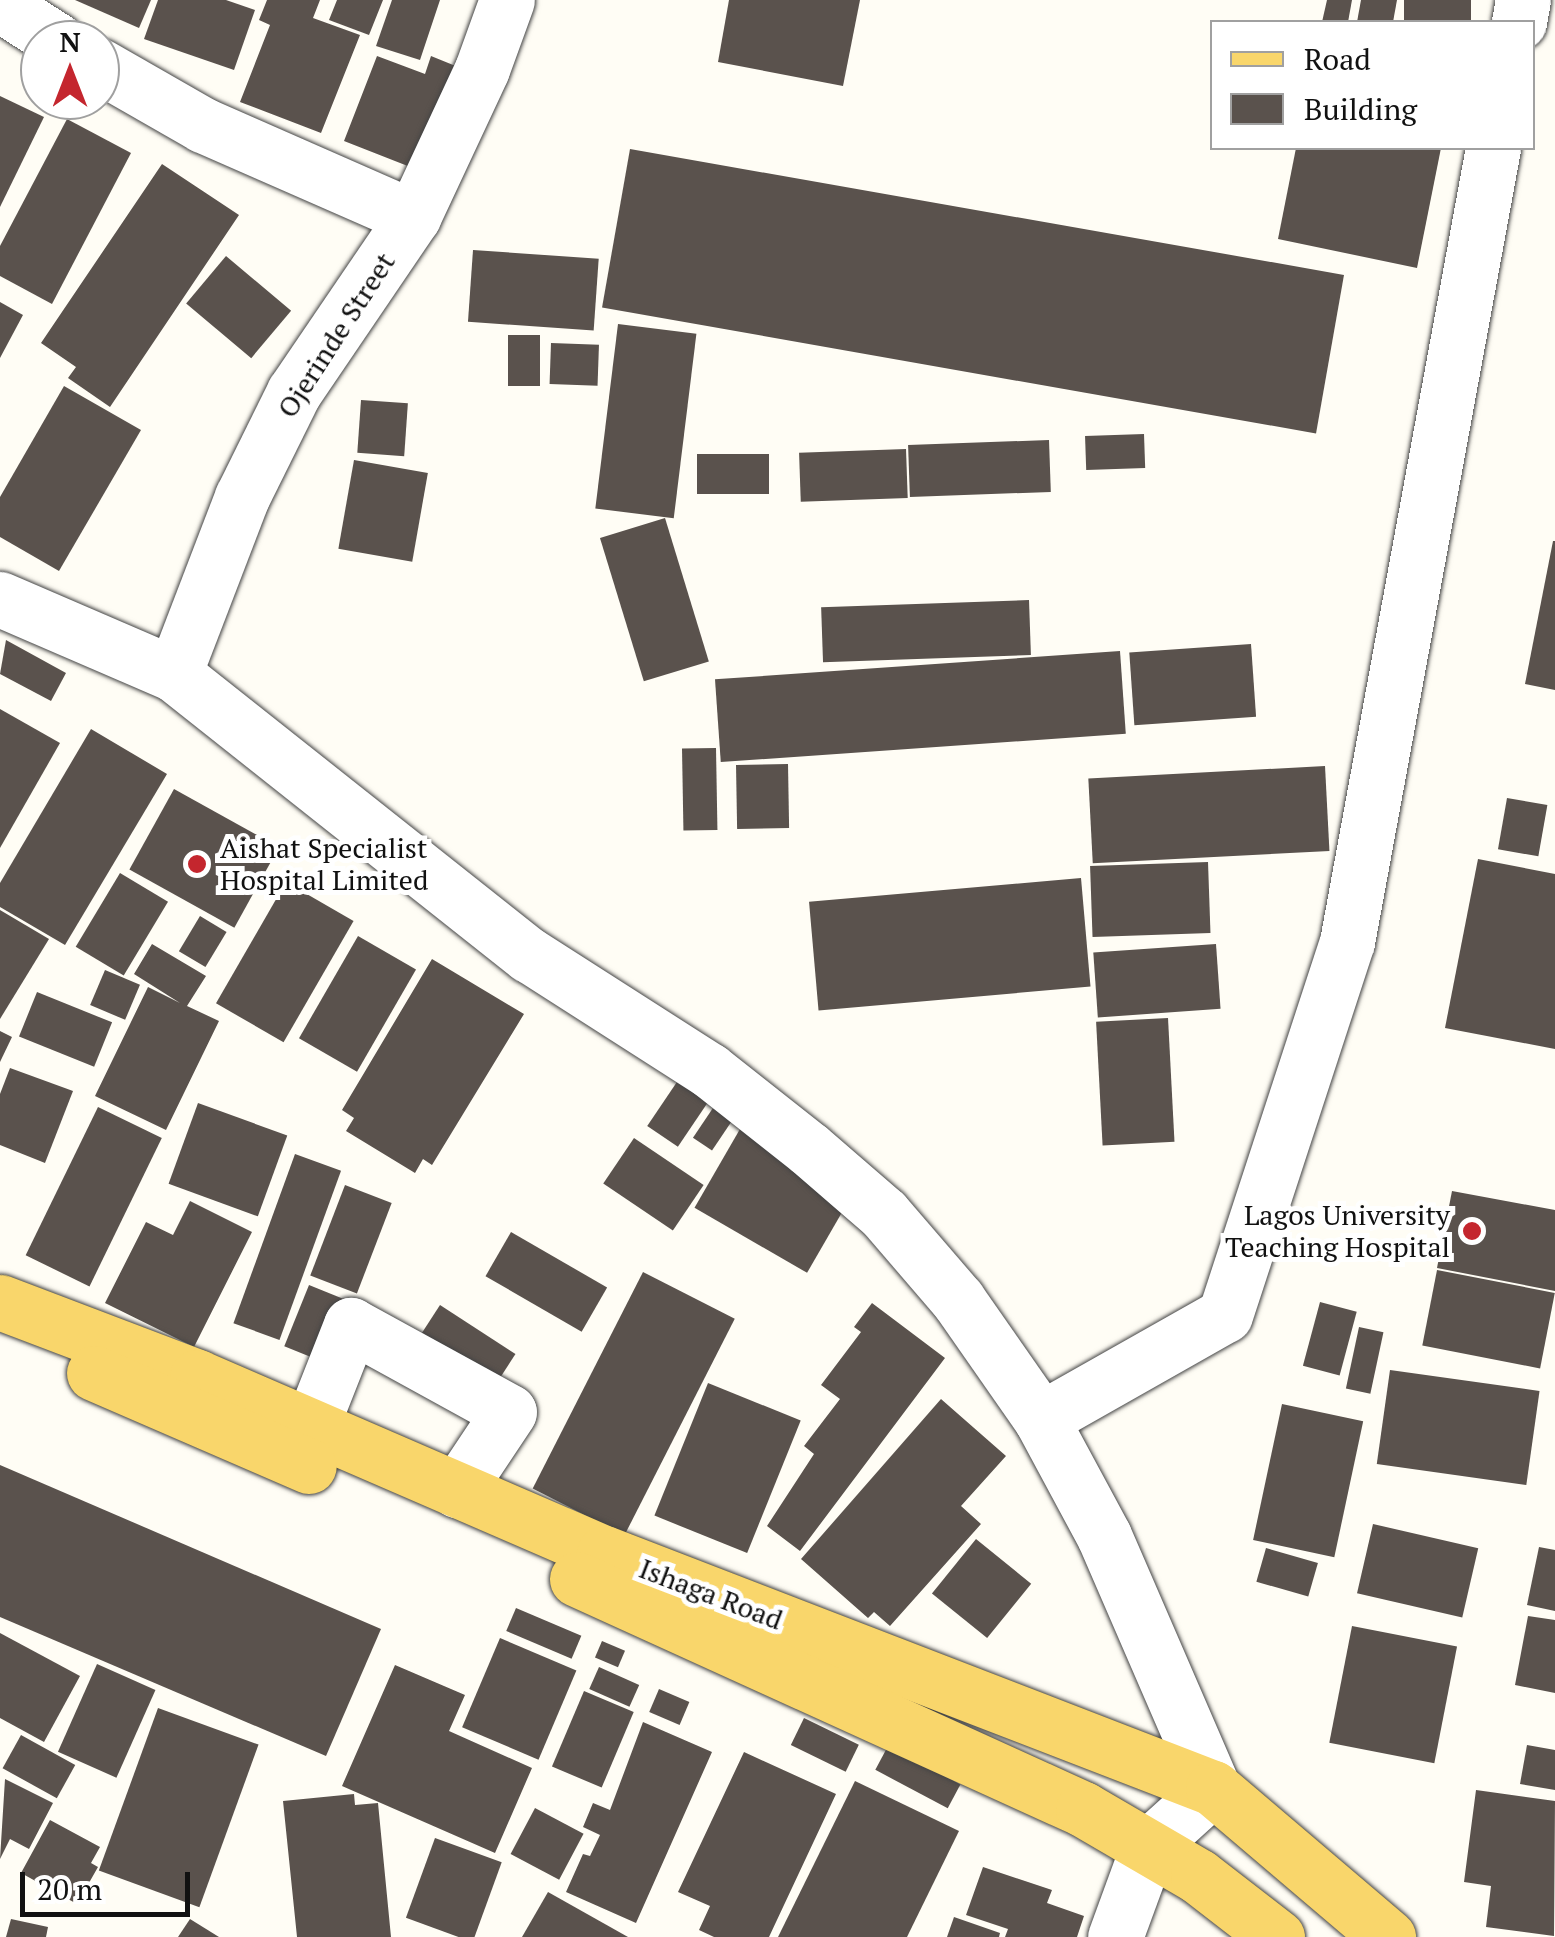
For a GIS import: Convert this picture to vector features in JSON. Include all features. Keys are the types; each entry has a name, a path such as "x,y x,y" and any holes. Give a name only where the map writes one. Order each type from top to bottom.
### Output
{"main road":[{"name":"Ishaga Road","path":"0,1302 197,1376 457,1490 1214,1788 1388,1937"},
{"name":"Ishaga Road","path":"0,1331 619,1598 818,1694 1083,1809 1148,1847 1277,1937"}],"street":[{"name":"Ojerinde Street","path":"174,674 242,497 294,392 414,217 482,70 506,0"},
{"path":"0,4 25,20"},
{"path":"120,77 203,125 414,217"},
{"path":"1041,1419 1225,1315 1347,942 1493,150"},
{"path":"0,598 174,674 529,955 709,1070 809,1149 884,1214 958,1300 1041,1419 1104,1536 1214,1788 1148,1847 1115,1937"},
{"path":"310,1428 351,1325 509,1412 457,1490"}],"building":[{"path":"75,0 151,0 139,28"},
{"path":"158,0 226,0 255,10 234,70 144,39"},
{"path":"267,0 320,0 313,18 360,35 321,133 240,102 270,25 259,20"},
{"path":"337,0 383,0 369,35 329,20"},
{"path":"392,0 440,0 420,60 376,46"},
{"path":"729,0 860,0 843,86 718,62"},
{"path":"1327,0 1352,0 1348,20 1322,20"},
{"path":"1361,0 1397,0 1393,20 1357,20"},
{"path":"1404,0 1471,0 1471,20 1404,20"},
{"path":"377,56 425,74 431,56 463,69 423,172 344,141"},
{"path":"0,96 20,106 20,120 43,120 0,207"},
{"path":"66,120 131,153 52,304 0,276 0,246"},
{"path":"630,149 1344,275 1316,433 602,308"},
{"path":"1296,150 1441,150 1417,268 1278,239"},
{"path":"162,164 239,215 110,407 68,378 76,367 41,343"},
{"path":"473,250 599,259 594,331 468,322"},
{"path":"226,256 291,311 251,358 186,303"},
{"path":"0,302 23,315 0,358"},
{"path":"618,324 696,334 674,518 595,509"},
{"path":"508,335 540,335 540,386 508,386"},
{"path":"551,343 599,345 598,386 550,384"},
{"path":"64,386 141,430 59,571 0,537 0,497"},
{"path":"361,400 408,403 404,456 357,453"},
{"path":"1144,434 1145,468 1086,470 1085,436"},
{"path":"1049,440 1051,492 910,497 908,445"},
{"path":"906,449 908,498 801,502 799,453"},
{"path":"697,454 769,454 769,494 697,494"},
{"path":"354,460 428,473 412,562 338,549"},
{"path":"665,518 709,661 644,681 600,538"},
{"path":"1555,541 1555,690 1525,684"},
{"path":"1029,600 1031,655 823,662 821,607"},
{"path":"6,640 66,673 51,701 0,674"},
{"path":"1251,644 1256,717 1134,725 1129,653"},
{"path":"1120,651 1126,734 721,762 715,679"},
{"path":"0,709 60,743 0,848"},
{"path":"91,729 167,774 65,945 0,907 0,883"},
{"path":"716,748 717,830 683,831 682,749"},
{"path":"788,764 789,828 737,829 736,765"},
{"path":"1325,766 1329,851 1093,863 1088,778"},
{"path":"174,789 279,847 234,928 129,869"},
{"path":"1507,798 1547,805 1538,856 1498,849"},
{"path":"1478,859 1555,874 1555,1049 1445,1028"},
{"path":"1208,862 1210,933 1093,937 1090,866"},
{"path":"120,873 168,902 124,976 76,947"},
{"path":"1081,878 1090,987 819,1010 809,902"},
{"path":"286,882 354,921 284,1042 216,1003"},
{"path":"0,910 49,939 0,1019"},
{"path":"200,916 227,932 205,967 179,951"},
{"path":"358,936 416,970 357,1072 299,1038"},
{"path":"152,944 206,976 187,1006 219,1021 166,1130 95,1096 148,987 180,1003 134,974"},
{"path":"1216,944 1221,1009 1098,1017 1093,953"},
{"path":"432,959 524,1014 432,1165 423,1159 415,1173 346,1131 354,1118 342,1110"},
{"path":"105,970 140,985 125,1020 90,1005"},
{"path":"37,992 112,1022 94,1067 19,1037"},
{"path":"1168,1018 1174,1142 1103,1146 1096,1022"},
{"path":"0,1031 12,1037 0,1062"},
{"path":"10,1068 73,1091 45,1163 0,1145 0,1094"},
{"path":"683,1073 714,1094 678,1147 647,1126"},
{"path":"717,1102 736,1115 712,1151 693,1138"},
{"path":"198,1103 287,1135 258,1216 169,1184"},
{"path":"98,1107 162,1138 89,1286 26,1255"},
{"path":"740,1129 853,1194 807,1273 694,1208"},
{"path":"634,1138 704,1185 673,1231 603,1184"},
{"path":"295,1154 341,1171 279,1340 233,1323"},
{"path":"345,1185 392,1203 357,1293 310,1276"},
{"path":"1452,1191 1555,1210 1555,1291 1437,1268"},
{"path":"190,1201 252,1232 194,1347 105,1303 146,1222 173,1235"},
{"path":"511,1232 607,1288 582,1332 485,1276"},
{"path":"1437,1270 1555,1293 1540,1368 1422,1346"},
{"path":"643,1272 735,1319 624,1535 533,1489"},
{"path":"309,1285 348,1301 323,1362 284,1346"},
{"path":"1320,1302 1357,1312 1340,1376 1303,1366"},
{"path":"872,1303 945,1358 800,1551 767,1526 814,1454 804,1446 840,1399 821,1385 861,1332 854,1327"},
{"path":"440,1305 515,1354 490,1393 414,1344"},
{"path":"1359,1327 1383,1332 1370,1394 1346,1389"},
{"path":"1390,1370 1540,1391 1526,1485 1377,1464"},
{"path":"708,1383 801,1420 747,1553 654,1516"},
{"path":"941,1399 1006,1456 961,1506 981,1524 890,1626 874,1612 868,1618 801,1559"},
{"path":"1282,1404 1363,1421 1334,1557 1253,1540"},
{"path":"0,1465 381,1629 326,1756 0,1617"},
{"path":"1373,1524 1478,1548 1462,1617 1357,1593"},
{"path":"976,1539 1031,1584 987,1638 932,1593"},
{"path":"1539,1547 1555,1550 1555,1611 1527,1605"},
{"path":"1266,1548 1318,1563 1308,1597 1256,1582"},
{"path":"516,1608 581,1636 572,1659 506,1631"},
{"path":"1528,1616 1555,1620 1555,1693 1515,1685"},
{"path":"1352,1626 1457,1646 1434,1763 1329,1743"},
{"path":"0,1633 80,1676 44,1742 0,1718"},
{"path":"500,1638 576,1670 539,1760 462,1727"},
{"path":"602,1641 625,1651 618,1667 595,1658"},
{"path":"97,1664 155,1690 116,1778 58,1752"},
{"path":"395,1665 465,1695 449,1731 532,1768 495,1853 342,1786"},
{"path":"599,1667 639,1685 629,1707 589,1689"},
{"path":"659,1689 689,1702 680,1725 649,1712"},
{"path":"584,1691 634,1712 602,1788 552,1766"},
{"path":"158,1708 259,1745 199,1907 99,1871"},
{"path":"804,1718 859,1745 846,1772 791,1745"},
{"path":"643,1722 712,1752 636,1923 566,1892 583,1854 590,1856 600,1835 583,1827 593,1803 610,1810"},
{"path":"21,1735 75,1765 57,1798 3,1768"},
{"path":"1527,1745 1555,1750 1555,1790 1520,1784"},
{"path":"888,1746 960,1784 948,1808 875,1770"},
{"path":"744,1752 836,1794 769,1937 714,1937 699,1930 710,1906 678,1892"},
{"path":"5,1779 53,1803 29,1849 10,1839 0,1859"},
{"path":"855,1781 959,1831 907,1937 778,1937"},
{"path":"1476,1790 1555,1801 1554,1936 1486,1927 1491,1886 1464,1882"},
{"path":"354,1794 355,1805 378,1803 391,1937 297,1937 283,1801"},
{"path":"535,1808 584,1834 559,1880 511,1854"},
{"path":"50,1820 100,1847 91,1863 98,1867 77,1904 21,1873"},
{"path":"435,1838 502,1862 475,1937 458,1937 406,1918"},
{"path":"983,1867 1052,1890 1047,1903 1084,1916 1077,1937 1005,1937 1008,1929 966,1915"},
{"path":"548,1892 628,1937 522,1937"},
{"path":"954,1917 1000,1933 999,1937 947,1937"},
{"path":"11,1919 48,1927 46,1937 6,1937"},
{"path":"190,1919 219,1937 178,1937"}],"place":[{"name":"Aishat Specialist Hospital Limited","path":"197,864"},
{"name":"Lagos University Teaching Hospital","path":"1472,1231"}]}
